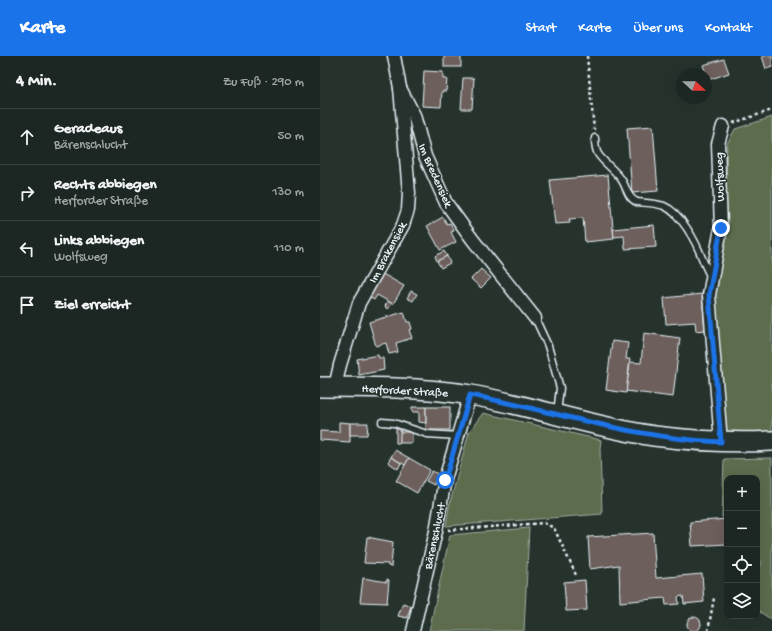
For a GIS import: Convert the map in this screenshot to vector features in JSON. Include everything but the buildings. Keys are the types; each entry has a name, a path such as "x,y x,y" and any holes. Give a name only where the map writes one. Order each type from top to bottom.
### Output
{"main road":[{"name":"Herforder Straße","path":"328,387 438,390 513,403 605,426 653,436 721,442 772,442"}],"street":[{"name":"Im Bredensiek","path":"394,56 400,88 414,115 425,156 446,203 473,240 535,318"},
{"name":"Im Brakensiek","path":"328,387 340,365 359,303 403,225 408,210 409,193 400,88"},
{"name":"Wolfsweg","path":"721,442 709,295 721,228 718,144 723,126"},
{"name":"Bärenschlucht","path":"414,631 436,531 445,480 470,395"}],"lane":[{"path":"595,138 598,154 618,174 629,196 633,200 637,202 663,205 680,219 694,240 706,269 712,278"},
{"path":"535,318 548,346 560,388 557,414"},
{"path":"382,422 394,423 427,434 458,436"}],"path":[{"path":"587,56 595,138"},
{"path":"723,126 772,110"},
{"path":"436,531 544,523 554,528 576,575"},
{"path":"708,631 714,598"}],"green space":[{"path":"772,117 772,431 725,434 713,295 726,228 727,144 735,129"},
{"path":"483,413 601,440 602,514 446,526 449,507 469,432"},
{"path":"772,458 772,620 760,612 760,568 762,563 760,559 760,475 724,475 724,517 722,517 724,459"},
{"path":"529,528 524,631 429,631 450,535"}],"route":[{"path":"445,480 470,395 513,403 605,426 653,436 707,442 721,442 709,295 721,228"}]}
